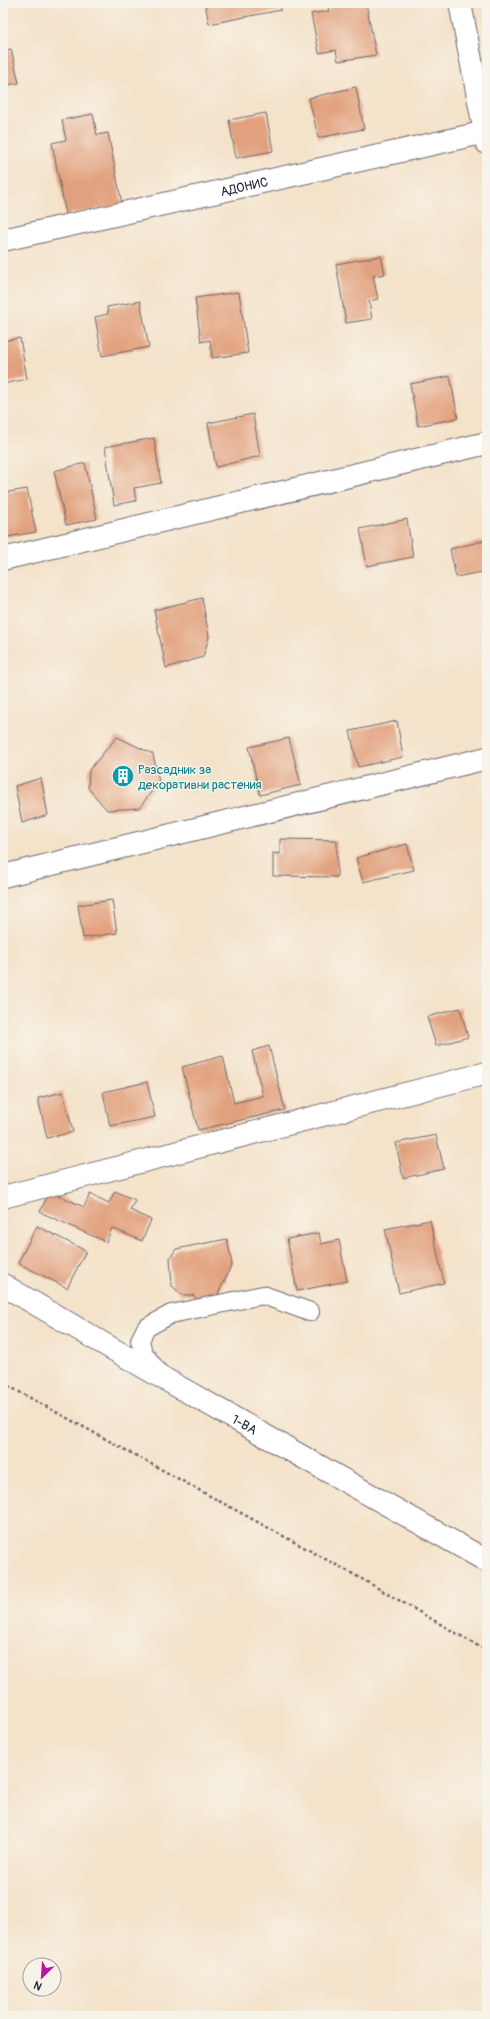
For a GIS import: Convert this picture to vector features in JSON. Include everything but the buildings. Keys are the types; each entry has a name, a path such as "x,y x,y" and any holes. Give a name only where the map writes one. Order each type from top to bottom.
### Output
{"street":[{"path":"460,3 486,138"},
{"name":"АДОНИС","path":"3,240 486,138"},
{"path":"3,559 487,443"},
{"path":"3,876 487,758"},
{"path":"3,1197 487,1073"},
{"name":"1-ВА","path":"3,1285 487,1561"}],"lane":[{"path":"162,1377 143,1353 140,1340 146,1328 171,1314 263,1295 310,1312"}],"path":[{"path":"3,1382 362,1579 487,1651"}],"place":[{"name":"Разсадник за декоративни растения","path":"123,776"}]}
